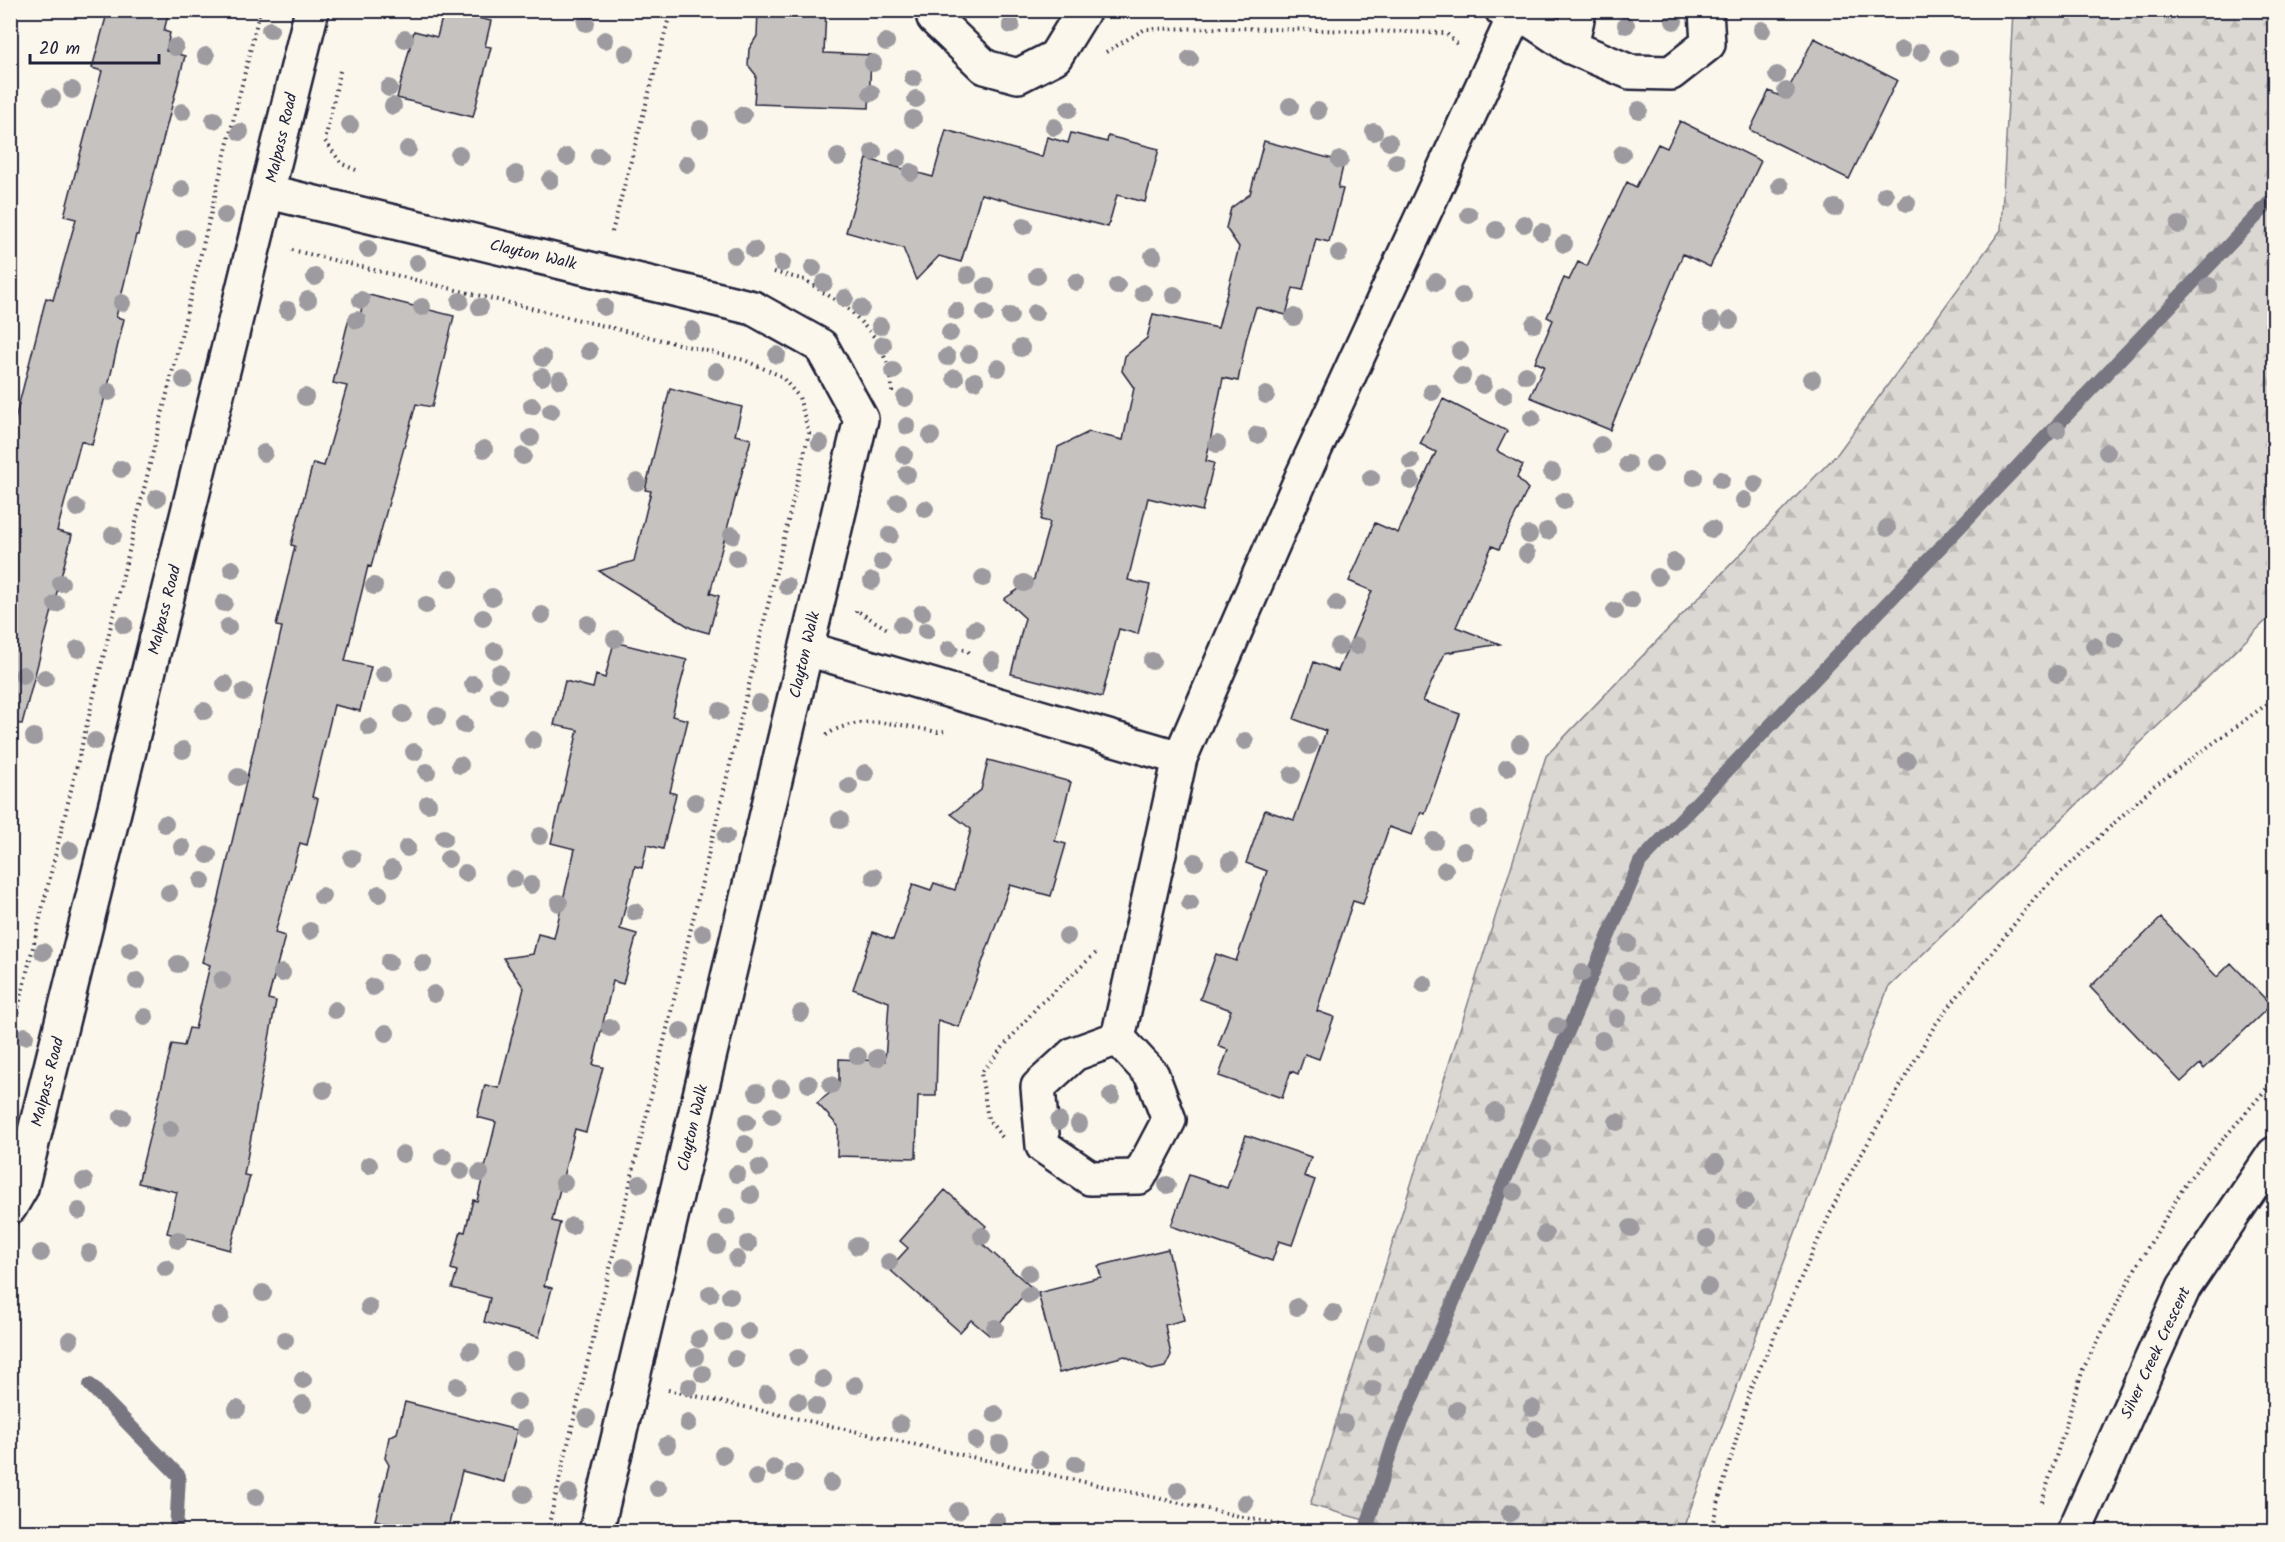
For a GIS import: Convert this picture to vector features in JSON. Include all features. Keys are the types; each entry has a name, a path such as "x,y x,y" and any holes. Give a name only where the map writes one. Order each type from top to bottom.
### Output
{"street":[{"name":"Malpass Road","path":"10,1207 21,1188 269,192 312,10"},
{"path":"937,10 934,18 985,67 1018,76 1055,57 1084,10"},
{"path":"1502,10 1517,11 1571,47 1630,72 1671,73 1708,44 1707,10"},
{"path":"1571,47 1579,10"},
{"path":"1118,1038 1180,758 1302,477 1517,11"},
{"name":"Clayton Walk","path":"269,192 753,308 821,346 861,419 596,1532"},
{"path":"807,649 1180,758"},
{"path":"1118,1038 1152,1075 1169,1120 1138,1177 1090,1178 1043,1146 1038,1087 1074,1054 1118,1038"},
{"name":"Silver Creek Crescent","path":"2074,1532 2184,1287 2274,1154"}],"path":[{"path":"10,1042 260,10"},
{"path":"612,232 671,10"},
{"path":"1097,57 1145,28 1446,33 1461,48"},
{"path":"288,249 744,360 781,376 799,397 809,433 547,1532"},
{"path":"1710,1532 1750,1390 1840,1192 1935,1025 2038,894 2154,786 2274,699"},
{"path":"2040,1509 2083,1369 2135,1269 2188,1180 2274,1080"},
{"path":"659,1388 706,1396 1311,1532"}],"green space":[{"path":"2013,11 2274,11 2274,613 1888,988 1682,1531 1404,1531 1310,1505 1546,756 1838,453 2001,230"}],"building":[{"path":"108,10 169,10 164,31 170,33 166,51 185,56 116,317 124,319 109,382 92,445 81,441 57,531 72,535 22,724 10,723 10,439 46,298 53,300 76,219 64,216 102,71 92,68"},
{"path":"444,10 491,21 485,46 491,47 473,117 397,98 414,31 437,37"},
{"path":"758,10 826,10 824,53 871,55 869,108 754,104 756,75 748,65 749,49 757,36"},
{"path":"1814,38 1897,80 1849,179 1750,130 1769,91 1784,98"},
{"path":"1680,121 1761,161 1710,267 1683,254 1610,430 1530,397 1544,366 1535,362 1553,320 1547,317 1564,278 1569,280 1578,262 1587,266 1627,182 1636,187 1658,144 1667,148"},
{"path":"946,130 1042,157 1047,137 1068,143 1071,133 1107,142 1108,136 1159,149 1145,202 1117,195 1108,227 981,194 961,262 939,256 916,280 903,248 846,232 867,159 933,177"},
{"path":"1264,141 1344,162 1338,188 1343,189 1329,242 1316,239 1303,290 1293,288 1286,315 1256,307 1246,340 1238,381 1223,378 1206,461 1214,463 1202,511 1148,498 1128,580 1150,585 1138,634 1119,629 1102,697 1011,674 1025,618 1004,599 1034,579 1050,522 1041,520 1058,447 1089,432 1123,440 1134,388 1122,371 1125,356 1147,338 1153,314 1218,328 1239,247 1226,228 1231,208 1250,194"},
{"path":"365,294 454,316 432,407 416,404 371,567 368,566 345,661 371,667 360,711 334,705 312,797 318,799 307,845 300,843 275,933 285,936 268,999 276,1001 244,1175 250,1176 230,1250 167,1233 177,1192 138,1183 172,1044 184,1046 189,1028 195,1029 210,965 202,962 282,627 276,626 295,546 291,545 313,463 324,466 347,386 333,383 349,318 359,320"},
{"path":"670,388 742,407 735,435 751,439 710,593 719,596 709,633 691,628 599,571 634,561 651,491 645,490"},
{"path":"1443,399 1507,431 1497,451 1523,465 1517,477 1528,489 1499,549 1492,546 1456,627 1500,644 1445,653 1423,701 1460,714 1425,814 1421,812 1412,835 1389,827 1363,904 1353,901 1323,991 1317,1011 1334,1017 1319,1059 1305,1054 1298,1074 1291,1071 1282,1098 1219,1076 1228,1050 1218,1046 1231,1010 1200,999 1216,954 1236,961 1267,871 1246,863 1265,810 1294,820 1326,731 1294,719 1314,662 1338,671 1372,591 1349,581 1375,523 1398,533 1436,452 1420,444"},
{"path":"614,642 687,660 672,716 688,720 670,792 676,794 663,849 647,845 642,868 635,866 620,929 637,934 623,984 613,981 593,1065 603,1067 586,1132 575,1129 552,1221 560,1223 544,1286 552,1288 539,1337 484,1322 490,1298 452,1288 457,1271 451,1269 461,1231 465,1232 473,1200 477,1201 496,1122 477,1117 485,1085 499,1088 524,988 503,958 533,954 538,934 554,938 575,849 551,843 578,730 554,725 565,681 593,688 596,675 605,678"},
{"path":"988,760 1071,782 1055,841 1066,844 1051,896 1010,885 959,1027 938,1020 936,1096 918,1096 916,1158 837,1156 838,1126 817,1103 839,1086 839,1059 885,1061 889,1002 853,989 873,932 893,940 913,884 931,890 934,883 955,890 971,829 951,814 981,790"},
{"path":"2161,918 2217,977 2231,963 2271,1005 2204,1069 2200,1064 2181,1082 2090,987"},
{"path":"1246,1135 1311,1157 1304,1176 1315,1180 1292,1245 1279,1241 1272,1261 1171,1226 1189,1175 1227,1188"},
{"path":"945,1190 986,1226 975,1237 1031,1287 989,1335 971,1320 960,1332 889,1269 908,1248 900,1241"},
{"path":"1168,1249 1184,1320 1165,1325 1171,1355 1165,1367 1152,1370 1125,1356 1059,1373 1038,1293 1101,1277 1098,1266"},
{"path":"405,1402 517,1430 504,1482 462,1471 447,1532 420,1532 375,1520 389,1465 385,1458 389,1437 397,1433"}],"waterway":[{"path":"1365,1532 1394,1441 1640,862 2269,203 2274,203"},
{"path":"90,1385 179,1476 176,1532"}]}
